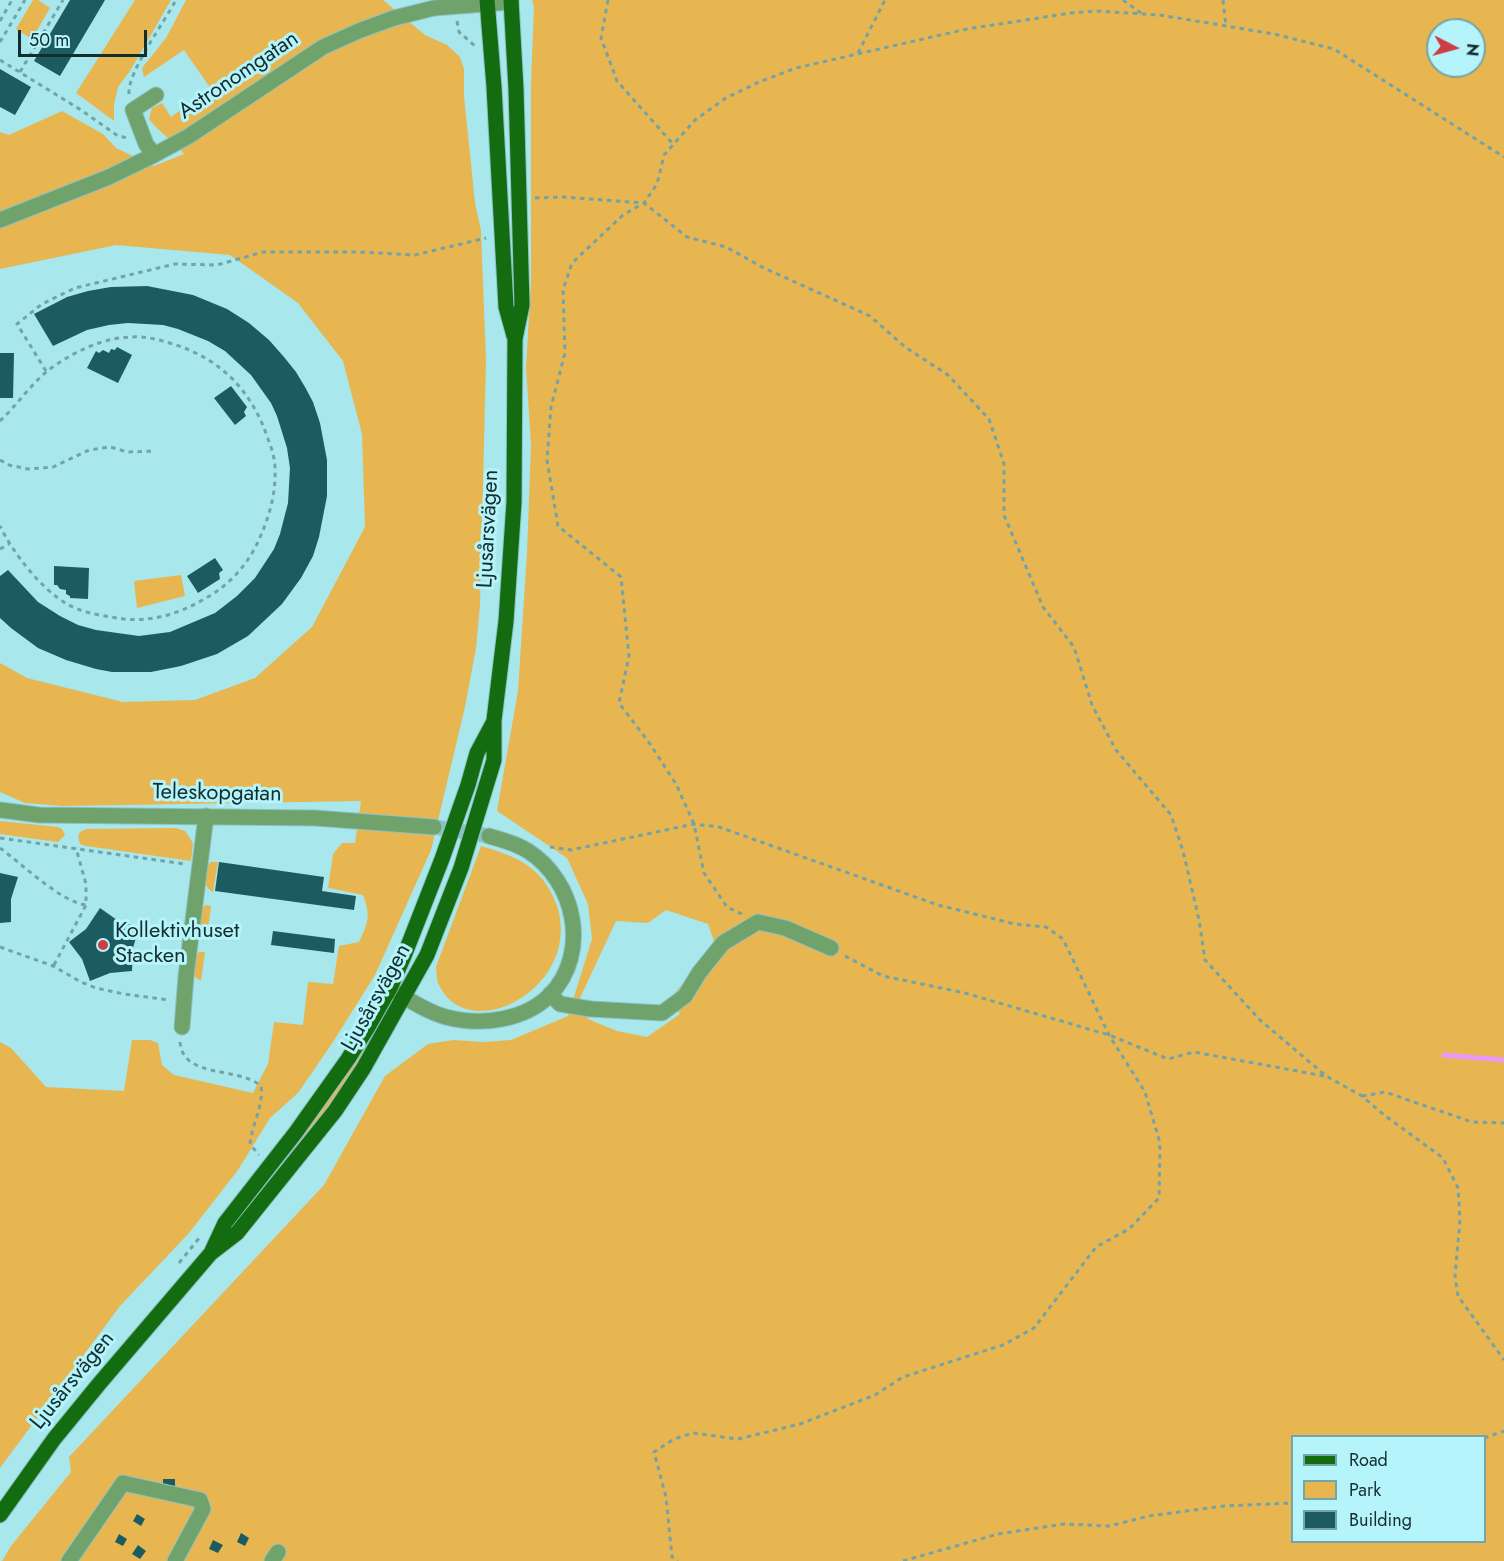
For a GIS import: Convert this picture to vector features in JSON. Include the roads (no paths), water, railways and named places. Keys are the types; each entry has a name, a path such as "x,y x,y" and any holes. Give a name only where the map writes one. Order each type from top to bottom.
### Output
{"main road":[{"name":"Ljusårsvägen","path":"0,1515 54,1439 211,1253 237,1233 335,1111 363,1069 428,954 468,846 494,760 494,720 506,621 514,502 515,339 522,305 511,1"},
{"name":"Ljusårsvägen","path":"487,2 506,307 515,339"},
{"name":"Ljusårsvägen","path":"211,1253 225,1223 296,1132 348,1059 390,988 442,859 477,753 494,720"}],"street":[{"name":"Astronomgatan","path":"0,220 109,177 154,155 189,136 323,47 394,18 435,8 511,1"},
{"path":"154,155 142,134 133,110 156,95"},
{"name":"Teleskopgatan","path":"0,810 39,815 315,818 434,827"},
{"path":"182,1027 183,1002 206,816"},
{"path":"390,988 444,1017 464,1021 490,1022 522,1013 550,994 563,974 574,936 568,901 559,880 542,861 526,849 489,836"},
{"path":"550,994 561,1004 591,1009 662,1013 685,996 699,973 723,943 758,922 785,928 831,948"},
{"path":"69,1561 123,1483 200,1500 203,1509 175,1561"}],"waterway":[{"path":"1444,1055 1504,1060"}],"tunnel":[{"path":"434,827 489,836"}],"place":[{"name":"Kollektivhuset Stacken","path":"103,945"}]}
